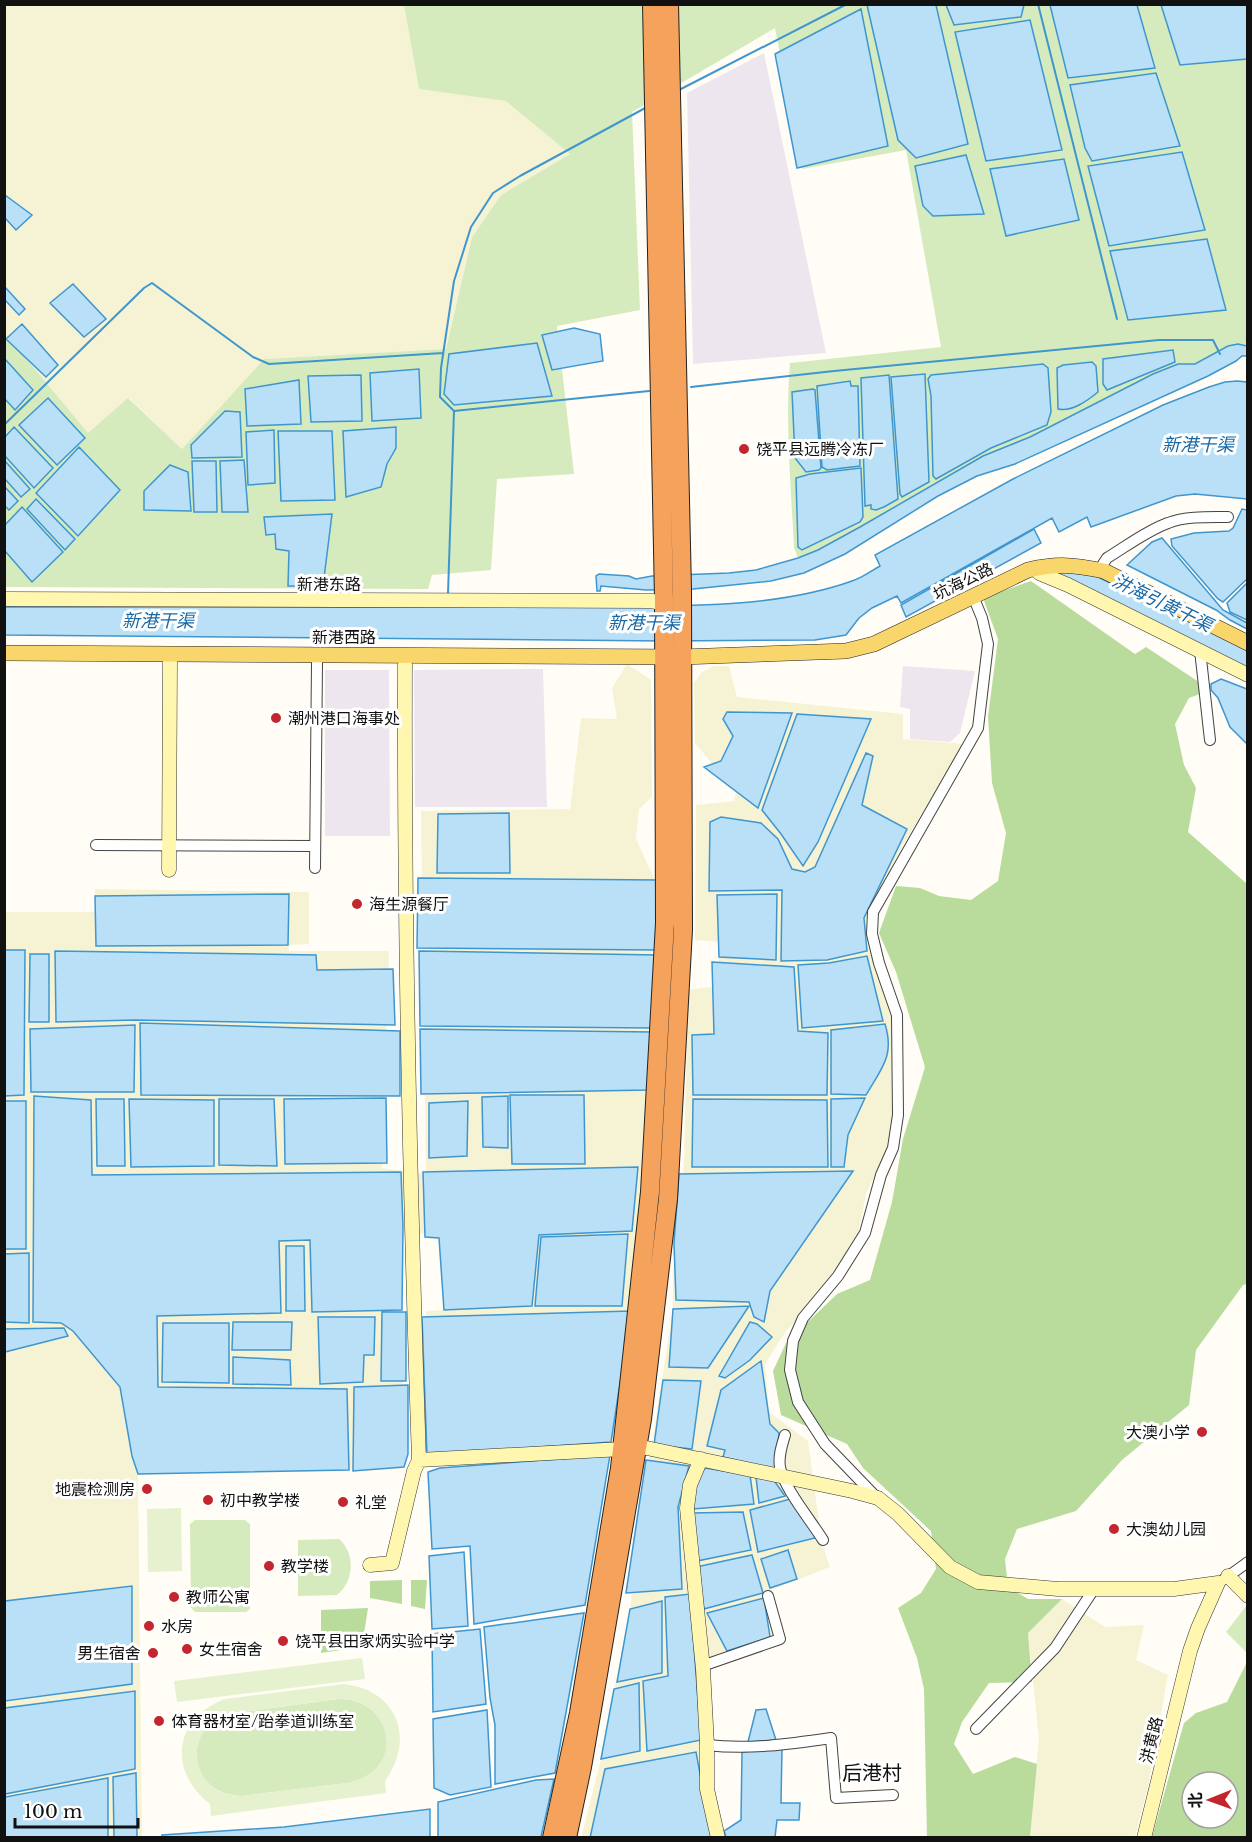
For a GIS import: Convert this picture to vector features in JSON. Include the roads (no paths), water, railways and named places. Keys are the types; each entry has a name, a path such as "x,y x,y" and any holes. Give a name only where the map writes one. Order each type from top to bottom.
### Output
{"highway":[{"path":"652,4 668,372"},
{"path":"567,1838 582,1767 634,1418 650,1192 665,923 673,651 667,593 669,4"},
{"path":"552,1838 579,1713 626,1469"}],"main road":[{"name":"坑海公路","path":"673,651 846,651 874,644 1028,570 1053,564 1078,565 1104,571 1248,643"},
{"name":"新港西路","path":"4,653 673,651"}],"street":[{"path":"1103,564 1107,558 1145,533 1169,522 1200,517 1228,517"},
{"path":"1039,573 1068,585 1248,675"},
{"name":"新港东路","path":"4,600 667,593"},
{"path":"975,601 988,644 978,728 873,912 872,934 879,963 897,1015 898,1115 893,1148 881,1175 865,1233 838,1276 803,1318 793,1341 790,1370 798,1402 825,1444 878,1498 950,1567 978,1582 1058,1589 1174,1589 1223,1580 1248,1562"},
{"path":"1200,650 1210,740"},
{"path":"169,870 170,661"},
{"path":"315,868 317,662"},
{"path":"370,1565 392,1563 414,1471 419,1461 407,1054 404,835 405,664"},
{"path":"96,845 315,846"},
{"path":"785,1435 780,1449 782,1477 824,1540"},
{"path":"419,1461 629,1448 701,1459 878,1498"},
{"path":"701,1459 690,1485 687,1508 702,1666 707,1789 718,1838"},
{"path":"1223,1580 1248,1596"},
{"name":"汫黄路","path":"1144,1838 1190,1651 1198,1629 1223,1580"},
{"path":"976,1729 1055,1648 1094,1589"},
{"path":"702,1666 780,1639 768,1596"},
{"path":"707,1745 745,1747 786,1745 831,1738 836,1798 893,1795"}],"water":[{"path":"867,5 936,5 968,144 916,158 898,140"},
{"path":"946,5 1024,5 1021,17 954,25"},
{"path":"1050,5 1137,5 1155,68 1068,78"},
{"path":"1161,5 1247,5 1247,59 1180,65"},
{"path":"861,9 888,146 797,168 775,54"},
{"path":"1030,20 1062,150 986,161 955,32"},
{"path":"1156,73 1180,146 1092,161 1085,148 1070,85"},
{"path":"1182,152 1205,230 1109,246 1088,166"},
{"path":"966,155 984,214 933,216 923,206 915,166"},
{"path":"1064,159 1079,220 1006,236 990,169"},
{"path":"5,195 32,215 16,230 5,218"},
{"path":"1207,239 1226,310 1128,320 1110,251"},
{"path":"73,284 106,319 84,337 50,303"},
{"path":"5,287 25,309 19,315 5,300"},
{"path":"22,324 58,365 46,377 6,339"},
{"path":"574,328 600,334 603,361 552,370 542,335"},
{"path":"537,343 552,396 454,405 444,394 449,354"},
{"path":"1238,344 1247,346 1247,356 1242,356 1208,376 1015,464 977,476 938,496 845,554 804,573 771,581 693,589 646,590 601,586 600,591 597,591 596,576 599,574 629,576 636,579 652,576 729,573 756,570 798,558 860,527 983,456 1030,437 1153,374 1178,364 1195,364 1228,346"},
{"path":"1173,350 1175,362 1107,390 1103,384 1103,359"},
{"path":"5,359 33,390 15,410 5,399"},
{"path":"1092,362 1096,366 1098,392 1074,407 1058,409 1057,368 1063,365"},
{"path":"1043,364 1048,368 1051,412 1047,425 991,448 936,479 933,476 931,396 928,379 931,375"},
{"path":"419,369 421,418 372,421 370,373"},
{"path":"925,374 929,482 902,497 891,377"},
{"path":"361,375 362,421 311,422 308,376"},
{"path":"889,375 898,499 876,510 871,509 871,505 865,506 861,378"},
{"path":"299,380 301,424 247,426 245,389"},
{"path":"850,381 851,386 858,386 860,466 827,470 822,467 817,386"},
{"name":"新港干渠","path":"1237,381 1247,382 1247,499 1195,494 1176,496 1091,527 1087,517 1059,532 1052,518 901,603 897,596 872,608 859,618 846,635 815,640 664,641 5,635 5,607 611,607 702,605 763,601 794,596 823,590 859,578 880,566 875,555 1013,479 1163,405 1209,387"},
{"path":"815,390 821,468 806,472 795,458 792,392"},
{"path":"48,398 85,438 57,465 19,425"},
{"path":"225,411 240,412 242,457 192,458 191,445"},
{"path":"14,427 53,468 34,488 5,456 5,437"},
{"path":"396,427 396,448 387,464 381,487 346,497 343,431"},
{"path":"274,430 275,483 248,485 246,432"},
{"path":"278,431 332,431 335,500 281,501"},
{"path":"79,447 120,490 78,536 36,493"},
{"path":"244,460 248,512 222,512 220,461"},
{"path":"5,461 30,489 21,497 5,479"},
{"path":"192,461 216,461 217,512 194,512"},
{"path":"170,465 188,472 191,511 144,510 144,491"},
{"path":"861,468 863,517 860,522 802,550 798,547 796,478 810,474"},
{"path":"5,487 18,501 9,510 5,506"},
{"path":"36,499 75,539 65,550 27,509"},
{"path":"22,507 63,552 32,582 5,551 5,525"},
{"path":"1242,509 1247,510 1247,579 1223,602 1172,546 1171,539 1194,533 1229,531 1233,528"},
{"path":"332,514 323,586 288,586 289,551 276,549 275,534 266,535 264,517"},
{"path":"1034,529 1041,543 906,617 901,605"},
{"path":"1162,538 1223,610 1247,623 1247,629 1216,610 1127,565 1152,542"},
{"path":"1054,570 1096,576 1247,650 1247,669 1053,574"},
{"path":"1247,583 1247,620 1230,612 1227,603"},
{"path":"1221,679 1247,689 1247,744 1230,727 1218,698 1211,690 1211,684"},
{"path":"727,712 792,713 758,808 704,767 721,761 733,736 723,719"},
{"path":"797,714 871,719 818,842 803,866 762,810"},
{"path":"866,753 873,756 862,805 907,829 864,918 867,951 827,960 781,961 782,890 709,891 710,822 721,817 761,823 778,839 792,869 805,872 815,867"},
{"path":"509,813 510,873 437,873 438,814"},
{"path":"418,878 658,880 657,950 417,948"},
{"path":"289,894 288,945 96,946 95,896"},
{"path":"777,894 776,960 719,957 717,895"},
{"path":"4,950 25,950 24,1095 5,1096"},
{"path":"55,951 316,955 317,970 393,969 395,1025 135,1020 56,1022"},
{"path":"419,951 657,955 653,1028 420,1026"},
{"path":"30,954 49,954 49,1022 29,1022"},
{"path":"867,956 883,1021 802,1028 798,965 829,963"},
{"path":"712,962 794,967 798,1031 828,1033 827,1095 693,1095 692,1035 714,1034"},
{"path":"140,1023 400,1031 400,1096 141,1095"},
{"path":"885,1024 888,1045 885,1062 866,1095 831,1094 831,1030"},
{"path":"135,1025 134,1092 31,1092 30,1029"},
{"path":"420,1029 652,1032 648,1090 421,1094"},
{"path":"510,1095 584,1095 585,1164 512,1164"},
{"path":"34,1096 91,1100 92,1175 401,1172 402,1310 312,1312 310,1240 279,1241 281,1313 157,1316 158,1387 347,1389 349,1470 138,1474 132,1456 120,1387 73,1331 61,1323 33,1322"},
{"path":"508,1096 508,1148 483,1147 482,1097"},
{"path":"386,1098 387,1163 285,1164 284,1099"},
{"path":"865,1098 848,1135 844,1167 831,1167 831,1099"},
{"path":"96,1099 124,1099 125,1166 97,1166"},
{"path":"129,1099 214,1100 214,1166 131,1167"},
{"path":"219,1099 274,1099 277,1166 219,1165"},
{"path":"693,1099 827,1100 828,1167 692,1167"},
{"path":"5,1101 26,1101 26,1249 5,1249"},
{"path":"468,1101 467,1156 429,1158 429,1103"},
{"path":"638,1167 632,1231 539,1235 532,1306 444,1310 439,1238 425,1237 423,1172"},
{"path":"853,1171 770,1291 764,1322 754,1317 749,1302 676,1300 674,1243 679,1174"},
{"path":"628,1234 622,1306 535,1306 541,1237"},
{"path":"286,1246 304,1246 305,1311 286,1311"},
{"path":"29,1253 29,1323 5,1322 5,1254"},
{"path":"749,1306 708,1368 669,1367 673,1309"},
{"path":"631,1311 611,1442 427,1455 422,1317"},
{"path":"382,1312 406,1312 406,1381 381,1381"},
{"path":"318,1317 375,1317 374,1355 364,1355 363,1382 320,1384"},
{"path":"233,1322 292,1322 291,1350 232,1350"},
{"path":"750,1322 757,1324 772,1337 750,1360 725,1378 719,1376"},
{"path":"163,1323 229,1323 229,1383 162,1382"},
{"path":"64,1328 68,1336 5,1352 5,1329"},
{"path":"233,1357 290,1360 291,1385 233,1384"},
{"path":"761,1361 770,1424 779,1433 776,1470 723,1457 725,1450 707,1446 721,1390"},
{"path":"663,1380 701,1381 692,1449 654,1445"},
{"path":"408,1385 408,1454 404,1467 353,1471 354,1387"},
{"path":"610,1455 585,1605 474,1624 470,1546 432,1549 428,1472 440,1468"},
{"path":"646,1460 689,1466 678,1507 682,1589 626,1593"},
{"path":"705,1468 750,1475 754,1504 693,1509 694,1483"},
{"path":"756,1477 773,1479 785,1496 759,1503"},
{"path":"790,1499 811,1525 815,1538 758,1552 750,1510"},
{"path":"743,1512 751,1550 697,1561 692,1513"},
{"path":"788,1550 797,1579 770,1588 761,1559"},
{"path":"464,1552 468,1626 432,1629 429,1556"},
{"path":"752,1555 763,1593 704,1609 696,1567"},
{"path":"132,1586 132,1684 5,1701 5,1601"},
{"path":"690,1594 701,1740 647,1751 643,1681 668,1676 665,1597"},
{"path":"764,1598 770,1637 727,1651 707,1613"},
{"path":"662,1601 662,1673 617,1682 630,1609"},
{"path":"584,1613 555,1773 495,1784 495,1725 490,1698 484,1627"},
{"path":"480,1629 486,1704 433,1712 432,1634"},
{"path":"639,1683 640,1751 601,1759 614,1689"},
{"path":"135,1691 135,1769 5,1794 5,1708"},
{"path":"766,1709 776,1740 748,1742 756,1710"},
{"path":"487,1710 491,1787 450,1795 434,1788 433,1719"},
{"path":"782,1748 781,1803 800,1803 799,1820 777,1820 775,1837 726,1837 724,1831 741,1820 742,1752"},
{"path":"696,1752 712,1837 590,1838 605,1769"},
{"path":"136,1773 137,1837 114,1837 113,1777"},
{"path":"108,1778 108,1837 5,1837 5,1797"},
{"path":"554,1779 541,1837 438,1837 438,1802 536,1780"},
{"path":"430,1809 430,1837 162,1837 162,1835 284,1827"}],"waterway":[{"path":"679,90 847,4"},
{"path":"1038,4 1117,319"},
{"path":"454,411 440,397 441,368 454,281 471,227 493,193 647,107"},
{"path":"4,425 144,288 152,283 253,357 269,364 443,353"},
{"path":"691,387 1159,340 1213,340 1220,354"},
{"path":"448,594 454,411 649,391"}],"place":[{"name":"饶平县远腾冷冻厂","path":"744,449"},
{"name":"潮州港口海事处","path":"276,718"},
{"name":"海生源餐厅","path":"357,904"},
{"name":"大澳小学","path":"1202,1432"},
{"name":"地震检测房","path":"147,1489"},
{"name":"初中教学楼","path":"208,1500"},
{"name":"礼堂","path":"343,1502"},
{"name":"大澳幼儿园","path":"1114,1529"},
{"name":"教学楼","path":"269,1566"},
{"name":"教师公寓","path":"174,1597"},
{"name":"水房","path":"149,1626"},
{"name":"饶平县田家炳实验中学","path":"283,1641"},
{"name":"女生宿舍","path":"187,1649"},
{"name":"男生宿舍","path":"153,1653"},
{"name":"体育器材室/跆拳道训练室","path":"159,1721"}],"district":[{"name":"后港村","path":"872,1773"}],"water label":[{"name":"汫海引黄干渠","path":"1162,603"}]}
